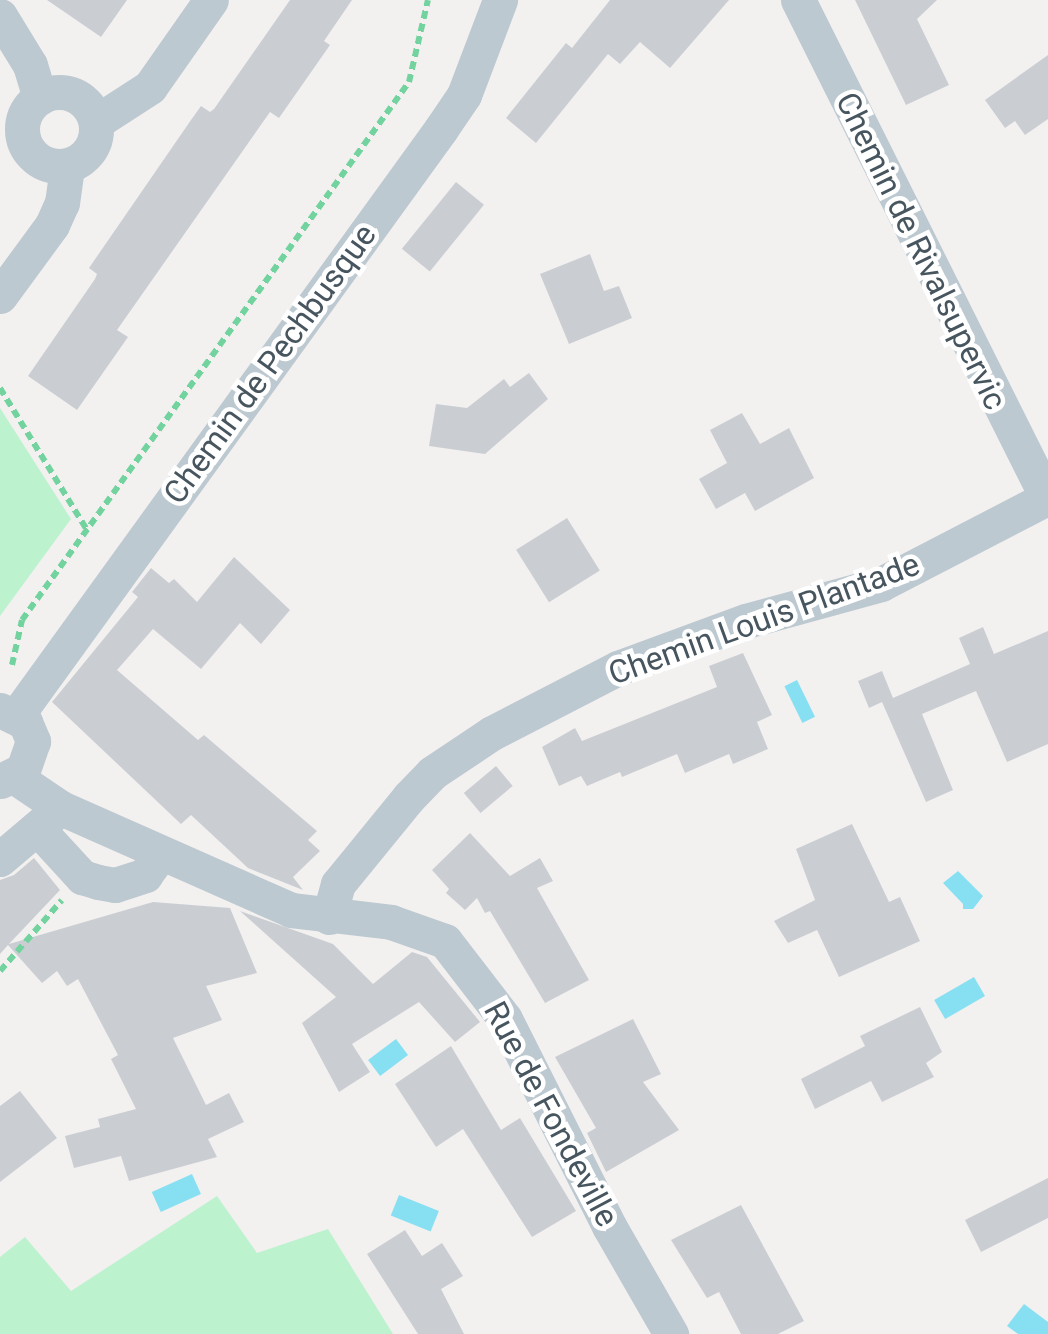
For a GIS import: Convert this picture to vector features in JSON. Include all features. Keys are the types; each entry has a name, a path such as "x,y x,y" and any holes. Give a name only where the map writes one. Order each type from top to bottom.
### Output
{"street":[{"path":"96,122 150,87 211,0"},
{"name":"Chemin de Pechbusque","path":"17,705 442,130 470,82 500,0"},
{"name":"Chemin de Rivalsupervic","path":"798,0 1047,499"},
{"path":"0,16 30,65 40,97"},
{"path":"51,92 74,95 96,122 93,144 67,166 55,167 34,158 22,137 24,114 40,97 51,92"},
{"path":"0,296 52,225 62,203 67,166"},
{"name":"Chemin Louis Plantade","path":"329,917 338,884 408,797 432,773 492,733 618,668 746,620 882,584 1047,499"},
{"name":"Rue de Fondeville","path":"17,705 30,731 32,752 7,779 49,818 160,854 291,910 420,930 445,942 475,974 506,1019 609,1226 671,1334"},
{"path":"0,858 49,818 82,876 115,885 146,875 160,854"}],"path":[{"path":"17,705 17,682 11,670 17,632 409,82 428,0"},
{"path":"0,388 87,530"},
{"path":"0,971 82,876"}],"green space":[{"path":"0,408 71,519 0,616"},
{"path":"217,1196 257,1253 328,1229 393,1334 0,1334 0,1257 25,1237 71,1291"}],"water":[{"path":"797,680 815,717 802,723 784,686"},
{"path":"958,871 983,896 973,909 963,909 963,904 943,883"},
{"path":"974,977 985,996 945,1019 934,1000"},
{"path":"396,1039 408,1055 380,1076 368,1060"},
{"path":"192,1174 201,1194 161,1212 152,1192"},
{"path":"399,1195 439,1211 431,1232 391,1215"},
{"path":"1024,1304 1048,1322 1048,1334 1018,1334 1007,1326"}],"building":[{"path":"47,0 127,0 101,37"},
{"path":"290,0 352,0 324,41 330,45 279,118 270,112 117,330 128,337 77,410 28,376 95,279 97,274 89,268 191,120 201,106 210,112 214,109"},
{"path":"610,0 729,0 670,68 640,42 620,64 608,54 536,143 506,118 566,43 572,48"},
{"path":"855,0 937,0 917,19 949,85 906,105"},
{"path":"1048,55 1048,119 1025,135 1015,121 1005,128 985,100"},
{"path":"456,182 484,205 430,271 402,249"},
{"path":"590,254 604,291 619,286 632,318 569,344 540,274"},
{"path":"529,373 548,399 485,454 429,446 436,404 467,408 504,379 510,387"},
{"path":"742,413 760,444 789,428 814,478 755,511 745,493 716,509 699,479 727,463 710,430"},
{"path":"567,518 600,571 549,602 516,550"},
{"path":"234,557 290,610 261,644 240,623 201,669 153,629 117,670 198,740 204,735 317,831 308,840 320,851 293,877 303,890 248,868 191,815 181,824 52,702 138,597 132,592 151,568 169,583 174,579 197,602"},
{"path":"983,627 994,654 1048,631 1048,744 1007,762 976,691 922,714 953,790 926,802 882,702 869,708 858,681 882,671 893,698 970,664 959,638"},
{"path":"743,653 772,715 757,722 768,749 733,764 729,754 685,773 677,754 622,777 620,772 587,786 581,776 559,786 542,747 575,728 582,741 717,687 709,666"},
{"path":"496,766 513,786 481,813 464,793"},
{"path":"852,824 889,902 900,897 920,941 839,977 817,930 788,943 774,921 815,900 796,849"},
{"path":"470,833 510,876 540,858 553,881 537,888 589,980 545,1003 490,911 485,913 477,898 465,910 446,893 449,889 432,870"},
{"path":"34,858 60,890 9,944 153,902 230,908 257,973 206,986 222,1020 173,1038 206,1105 229,1093 244,1122 208,1139 217,1157 129,1181 121,1156 74,1168 65,1136 100,1127 98,1119 136,1109 111,1059 118,1055 78,979 67,986 57,971 42,983 8,945 0,954 0,880 14,875"},
{"path":"240,911 333,944 373,984 412,952 427,957 480,1022 455,1042 419,1002 352,1044 370,1072 339,1092 302,1023 336,997"},
{"path":"920,1007 942,1052 926,1063 934,1077 882,1102 871,1081 815,1109 801,1079 865,1046 860,1036"},
{"path":"633,1019 661,1074 643,1082 679,1130 606,1172 587,1133 596,1128 555,1057"},
{"path":"451,1046 501,1130 520,1118 576,1211 532,1237 463,1129 436,1147 395,1084"},
{"path":"20,1091 57,1138 0,1182 0,1106"},
{"path":"1048,1178 1048,1218 981,1252 965,1220"},
{"path":"741,1205 804,1321 778,1334 741,1334 719,1292 707,1298 671,1240"},
{"path":"405,1230 422,1256 442,1243 463,1276 441,1289 464,1334 418,1334 367,1254"}]}
